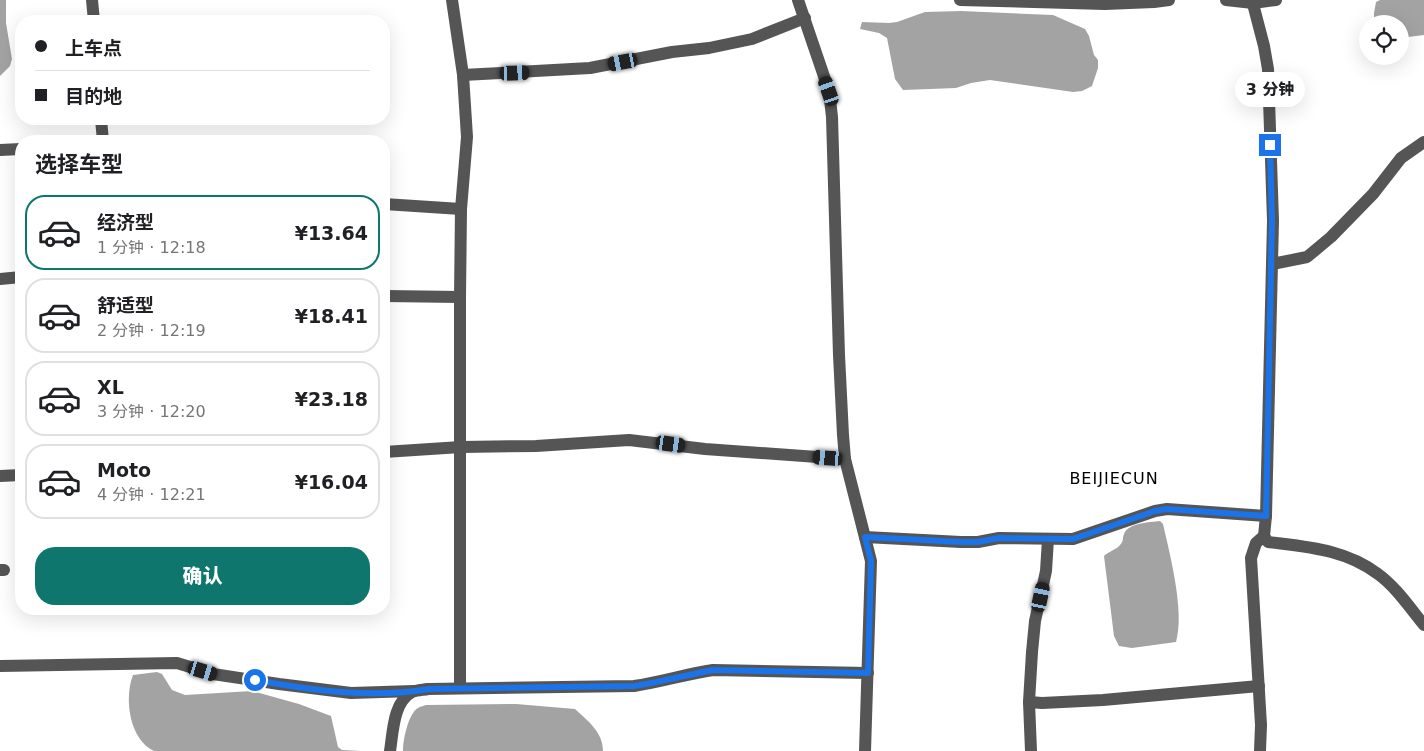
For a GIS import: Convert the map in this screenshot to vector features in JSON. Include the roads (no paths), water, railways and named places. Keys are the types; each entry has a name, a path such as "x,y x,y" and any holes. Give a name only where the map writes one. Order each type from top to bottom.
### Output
{"street":[{"path":"92,0 93,15"},
{"path":"452,0 463,75 467,136 461,209 459,384 461,446 460,688"},
{"path":"960,0 1105,4 1169,0"},
{"path":"1226,0 1252,2 1276,0"},
{"path":"1252,2 1268,69 1272,221 1264,536 1268,542 1332,551 1358,562 1378,574 1424,625"},
{"path":"463,75 590,68 672,52 730,44 752,39 802,6 829,91 845,459 871,561 865,751"},
{"path":"1272,264 1307,257 1331,237 1373,194 1401,158 1424,142"},
{"path":"0,150 15,149"},
{"path":"390,204 461,209"},
{"path":"0,279 15,278"},
{"path":"390,296 460,297"},
{"path":"390,452 461,446 536,446 629,440 705,449 845,459"},
{"path":"0,476 15,475"},
{"path":"865,537 969,542 999,538 1073,539 1155,511 1167,509 1266,516"},
{"path":"1260,751 1259,686 1251,558 1256,543 1264,536"},
{"path":"1031,751 1029,702 1035,621 1046,571 1048,539"},
{"path":"0,666 177,663 214,674 342,692 460,688 634,686 713,670 868,673"},
{"path":"1029,702 1112,699 1259,686"},
{"path":"390,751 394,720 407,696 414,691"}],"district":[{"name":"BEIJIECUN","path":"1114,478"}]}
